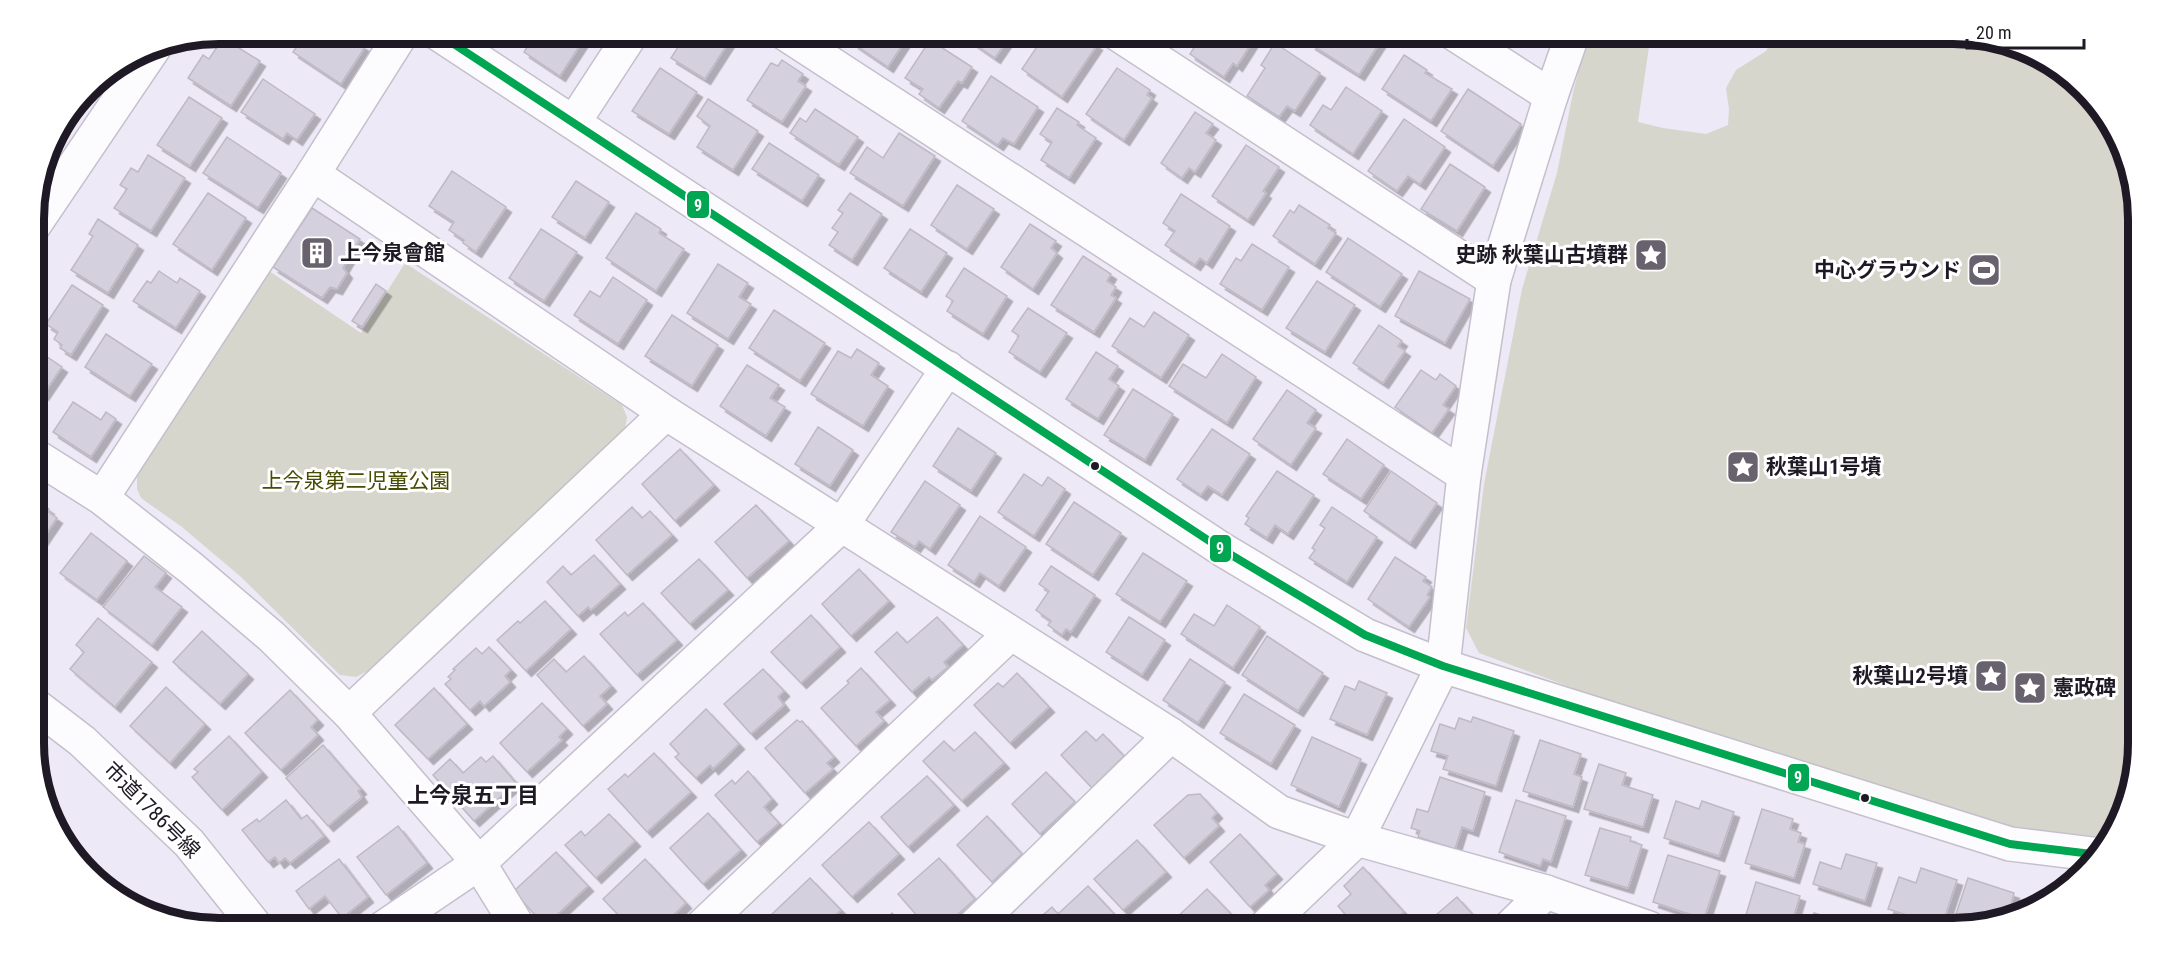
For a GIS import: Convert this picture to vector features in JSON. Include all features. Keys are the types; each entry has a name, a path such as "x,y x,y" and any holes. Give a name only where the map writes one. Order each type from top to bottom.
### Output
{"street":[{"path":"102,498 395,44"},
{"path":"454,44 1223,550 1365,635 1443,666 2010,844 2088,853"},
{"path":"574,122 625,44"},
{"path":"801,44 1464,475"},
{"path":"1133,44 1494,280"},
{"path":"1470,44 1551,96"},
{"path":"1275,917 1357,839 1443,666 1464,475 1494,280 1569,44"},
{"path":"44,211 146,59"},
{"path":"313,174 666,413 1171,735 1279,812 1357,839 1546,892 1617,917"},
{"path":"398,918 479,863 842,525 948,368"},
{"path":"349,713 666,413"},
{"path":"44,461 102,498 191,568 272,637 349,713 479,863 513,918"},
{"path":"711,918 1010,634"},
{"name":"市道1786号線","path":"44,712 82,741 189,843 249,918"},
{"path":"983,918 1171,735"},
{"path":"1520,917 1546,892"}],"green space":[{"path":"1585,44 1649,44 1638,122 1706,134 1728,125 1729,109 1726,88 1736,70 1766,51 1770,44 1964,44 1998,49 2040,67 2076,95 2091,112 2104,131 2122,173 2128,218 2128,743 2124,777 2118,799 2095,844 2083,844 1889,796 1714,741 1479,653 1466,628 1484,484 1522,289 1557,173"},
{"name":"上今泉第二児童公園","path":"405,263 622,405 627,417 624,435 368,671 356,677 340,675 241,577 182,527 141,498 137,489 137,474 266,269 361,333"}],"building":[{"path":"219,44 233,44 260,61 231,106 188,78 203,55 209,59"},
{"path":"298,44 360,44 365,47 341,84 293,52"},
{"path":"529,44 581,44 560,76 524,52"},
{"path":"680,44 728,44 705,79 671,58"},
{"path":"854,44 903,44 888,67"},
{"path":"927,44 936,44 972,67 962,83 958,81 939,108 919,94 923,89 905,78"},
{"path":"975,44 1005,44 995,58"},
{"path":"1039,44 1097,45 1062,97 1022,69"},
{"path":"1196,44 1251,44 1237,66 1233,63 1224,77 1190,54"},
{"path":"1276,44 1320,73 1295,111 1287,106 1279,117 1247,96 1265,68 1261,65"},
{"path":"1310,44 1379,44 1359,75"},
{"path":"1404,55 1427,70 1425,73 1452,89 1431,121 1382,89"},
{"path":"782,60 803,74 798,81 806,86 782,122 747,100 771,63 778,66"},
{"path":"660,68 697,92 669,134 632,111"},
{"path":"1117,68 1150,90 1147,95 1152,98 1124,140 1086,114"},
{"path":"991,76 1038,107 1014,144 1003,138 998,145 962,121"},
{"path":"263,79 315,114 297,140 287,133 283,139 241,112"},
{"path":"1346,87 1382,111 1353,154 1310,125 1323,105 1331,110"},
{"path":"1468,89 1521,124 1493,166 1441,131"},
{"path":"189,97 222,118 190,166 157,145"},
{"path":"708,99 758,131 733,170 697,147 710,126 697,116"},
{"path":"1057,108 1079,122 1077,125 1096,138 1069,178 1041,160 1052,142 1040,134"},
{"path":"815,109 858,137 839,165 790,133 800,118 806,122"},
{"path":"1195,112 1213,124 1206,133 1216,140 1195,172 1189,168 1182,178 1161,163"},
{"path":"1404,119 1445,147 1420,184 1408,176 1397,191 1368,171"},
{"path":"899,133 935,156 903,206 850,173 867,147 883,158"},
{"path":"227,137 281,173 258,208 203,173"},
{"path":"769,143 819,175 802,201 752,169"},
{"path":"1246,145 1279,167 1263,191 1266,193 1248,220 1212,196"},
{"path":"148,155 185,178 151,231 114,208 127,189 120,185 131,168 138,172"},
{"path":"1450,164 1485,187 1457,231 1421,209"},
{"path":"452,171 506,207 476,252 449,230 454,222 429,206"},
{"path":"576,181 609,202 585,238 552,217"},
{"path":"957,185 994,209 967,249 931,225"},
{"path":"208,193 246,218 212,270 173,244"},
{"path":"850,193 882,214 852,260 829,245 838,232 832,228 843,213 838,210"},
{"path":"1181,194 1230,226 1207,263 1200,258 1195,265 1165,245 1175,231 1163,223"},
{"path":"1299,205 1330,225 1328,228 1336,233 1315,264 1273,236 1290,210 1294,213"},
{"name":"上今泉會館","path":"312,208 360,239 343,268 347,273 337,289 330,287 322,298 273,267"},
{"path":"636,213 661,229 659,233 684,249 656,291 606,258"},
{"path":"98,219 138,245 108,293 71,270 93,236 89,234"},
{"path":"1030,224 1056,241 1051,248 1057,253 1033,289 1001,267"},
{"path":"541,229 577,252 544,301 509,278"},
{"path":"910,229 947,253 921,292 884,268"},
{"path":"1348,238 1402,274 1380,307 1326,272"},
{"path":"1252,244 1289,267 1262,310 1220,284 1236,258 1241,261"},
{"path":"1083,256 1111,274 1107,281 1116,287 1111,295 1116,298 1094,332 1051,305"},
{"path":"718,264 748,283 739,297 751,304 728,339 687,313"},
{"path":"964,268 1007,296 983,334 947,311 953,301 946,296"},
{"path":"159,271 177,283 180,278 200,291 176,328 133,301 147,281 151,283"},
{"path":"1419,271 1470,299 1445,343 1395,316"},
{"path":"613,277 647,300 618,344 574,315 590,291 600,297"},
{"path":"1317,281 1355,305 1325,352 1286,328"},
{"path":"376,284 386,291 362,327 352,321"},
{"path":"72,285 103,305 71,355 60,348 62,345 54,339 58,332 46,324"},
{"path":"1028,308 1067,333 1040,372 1009,352 1019,336 1012,331"},
{"path":"774,310 825,343 800,381 749,348"},
{"path":"1154,312 1189,335 1161,378 1112,346 1130,318 1144,327"},
{"path":"672,315 718,345 692,386 645,356"},
{"path":"1379,325 1402,341 1398,346 1405,351 1383,383 1353,363"},
{"path":"106,334 152,364 130,396 85,367"},
{"path":"857,349 879,363 871,375 888,386 863,426 811,394 838,351 851,358"},
{"path":"1096,352 1118,366 1109,379 1119,386 1098,419 1066,399"},
{"path":"1222,354 1256,377 1227,423 1169,386 1183,364 1206,378"},
{"path":"44,355 62,367 44,394"},
{"path":"747,365 779,385 770,398 785,407 766,436 720,406"},
{"path":"1421,370 1436,380 1440,374 1456,386 1443,405 1449,409 1432,433 1395,407"},
{"path":"1133,389 1173,414 1145,460 1104,435"},
{"path":"1287,390 1316,410 1307,423 1316,428 1291,465 1253,439"},
{"path":"73,402 101,420 106,412 116,419 91,457 53,432"},
{"path":"818,427 853,450 830,486 795,464"},
{"path":"958,428 996,453 971,491 933,466"},
{"path":"1212,429 1250,454 1222,495 1208,486 1201,495 1177,479"},
{"path":"1347,439 1384,465 1361,499 1323,474"},
{"path":"680,449 714,485 675,521 642,484"},
{"path":"1277,471 1314,495 1288,534 1275,525 1267,538 1245,524 1249,518 1246,516"},
{"path":"1391,471 1437,503 1410,543 1364,511"},
{"path":"1024,474 1042,486 1048,477 1065,489 1034,536 998,512"},
{"path":"925,481 960,505 930,549 919,541 915,547 891,532"},
{"path":"1074,502 1121,533 1093,575 1046,544"},
{"path":"756,505 789,541 747,578 715,542"},
{"path":"44,506 49,509 47,511 57,518 44,537"},
{"path":"632,507 642,518 650,511 672,535 627,575 596,540"},
{"path":"1332,507 1377,537 1347,582 1309,558 1315,550 1312,548 1325,528 1320,525"},
{"path":"980,516 1026,547 999,586 980,573 974,582 948,565"},
{"path":"91,533 127,561 97,600 60,573"},
{"path":"1143,553 1187,581 1160,622 1116,594"},
{"path":"594,555 620,584 591,610 588,607 578,616 547,582 563,566 571,575"},
{"path":"144,556 166,573 155,587 182,607 152,645 103,607"},
{"path":"1395,557 1426,577 1423,581 1432,587 1427,595 1430,597 1409,627 1368,599"},
{"path":"699,559 728,590 690,624 661,593"},
{"path":"1051,566 1095,595 1071,632 1066,629 1062,635 1048,625 1051,621 1036,610 1049,591 1039,584"},
{"path":"859,569 889,601 851,636 822,604"},
{"path":"545,601 571,629 526,671 497,640"},
{"path":"643,603 677,640 637,675 600,634 625,612 628,616"},
{"path":"1227,605 1260,627 1233,668 1181,634 1194,614 1214,626"},
{"path":"811,615 840,647 801,683 771,652"},
{"path":"937,617 963,645 944,662 948,667 932,680 929,677 912,692 875,652 897,632 907,643"},
{"path":"1129,617 1165,640 1142,675 1106,652"},
{"path":"98,618 152,662 115,707 70,669 84,652 76,645"},
{"path":"202,631 248,674 220,704 173,662"},
{"path":"1267,636 1323,673 1298,711 1242,675"},
{"path":"489,647 511,670 505,676 510,682 484,706 480,701 470,710 445,684 451,679 448,677 455,670 453,669 476,648 482,654"},
{"path":"584,656 611,686 600,696 607,704 583,726 537,675 554,659 566,672"},
{"path":"1190,659 1225,682 1198,723 1163,700"},
{"path":"861,668 890,700 876,712 884,721 856,746 821,708 849,683 847,681"},
{"path":"763,669 784,691 778,697 784,705 751,734 724,704"},
{"path":"1017,673 1049,707 1010,743 974,705 998,683 1003,687"},
{"path":"1359,681 1387,693 1367,735 1330,719 1345,686 1355,690"},
{"path":"166,687 205,724 170,763 130,726"},
{"path":"434,688 467,724 428,759 395,725"},
{"path":"290,690 318,720 311,727 318,735 281,770 245,733"},
{"path":"1244,694 1295,725 1271,764 1220,733"},
{"path":"542,703 567,729 559,737 562,740 527,772 500,743"},
{"path":"706,709 739,744 713,769 710,765 696,778 675,757 679,754 670,744"},
{"path":"1473,717 1514,731 1496,786 1443,769 1448,756 1431,751 1440,724 1455,729 1459,718 1471,722"},
{"path":"797,720 802,721 834,757 827,763 833,769 805,793 765,748"},
{"path":"1086,731 1096,741 1103,734 1124,756 1092,788 1061,755"},
{"path":"975,732 1004,763 962,801 923,761 944,741 954,751"},
{"path":"229,736 262,772 222,810 192,777 198,772 194,769"},
{"path":"1312,737 1361,759 1339,807 1291,785"},
{"path":"1540,740 1581,754 1574,774 1582,777 1573,807 1523,791"},
{"path":"323,745 361,789 358,791 362,797 328,826 286,778"},
{"path":"654,753 691,792 647,832 608,789 625,774 628,777"},
{"path":"493,756 516,783 474,821 433,775 450,759 463,773 481,757 486,762"},
{"path":"1599,764 1626,773 1622,785 1653,795 1643,827 1584,809"},
{"path":"748,771 772,799 764,807 779,823 757,842 715,795 732,780 735,784"},
{"path":"1046,772 1075,802 1040,834 1012,804"},
{"path":"927,776 954,805 908,847 881,817"},
{"path":"1440,777 1485,792 1473,831 1462,827 1455,849 1418,837 1420,831 1411,828 1417,809 1428,812"},
{"path":"1200,794 1217,813 1212,818 1219,826 1184,858 1154,825 1188,795"},
{"path":"286,800 301,819 307,815 324,836 290,863 285,858 279,863 275,857 268,862 242,830 257,819 259,822"},
{"path":"1516,800 1566,816 1551,862 1543,859 1540,866 1499,852"},
{"path":"1676,801 1699,809 1702,801 1734,812 1719,856 1664,838"},
{"path":"1762,809 1793,819 1790,829 1801,833 1798,842 1805,844 1794,878 1745,863"},
{"path":"708,813 741,850 703,884 670,848"},
{"path":"609,814 635,841 596,878 565,845 581,831 585,836"},
{"path":"987,816 1022,854 992,882 957,845"},
{"path":"869,822 899,854 852,897 822,865"},
{"path":"398,826 427,863 386,895 357,857"},
{"path":"1600,828 1631,837 1630,841 1642,845 1628,888 1585,875"},
{"path":"1240,834 1277,874 1265,885 1269,890 1250,907 1210,862"},
{"path":"1137,840 1166,872 1123,910 1094,879"},
{"path":"556,852 588,886 554,918 538,918 515,890"},
{"path":"1846,854 1877,863 1865,901 1813,884 1820,862 1841,869"},
{"path":"1668,855 1720,871 1705,917 1653,902"},
{"path":"939,858 975,899 954,918 919,918 898,894"},
{"path":"339,859 368,897 342,918 325,896 309,909 296,891"},
{"path":"645,859 686,903 671,918 621,918 603,899"},
{"path":"1363,867 1404,912 1398,917 1348,917 1338,906 1351,894 1344,886"},
{"path":"1921,868 1957,880 1945,917 1913,917 1888,909 1899,877 1916,883"},
{"path":"810,878 841,910 833,918 773,918 771,915"},
{"path":"1968,878 2014,893 2011,905 2014,906 2009,908 1987,914 1955,917"},
{"path":"1756,882 1800,896 1794,917 1745,917"},
{"path":"1088,886 1118,917 1040,918 1052,907 1058,914"},
{"path":"1207,889 1233,916 1231,917 1177,917"},
{"path":"1457,897 1473,915 1470,917 1433,917"},
{"path":"1814,913 1828,917 1813,917"}],"transit line":[{"name":"9","path":"454,44 1223,550 1365,635 1443,666 2010,844 2088,853"}],"place":[{"name":"上今泉會館","path":"317,253"},
{"name":"史跡 秋葉山古墳群","path":"1651,255"},
{"name":"中心グラウンド","path":"1984,270"},
{"name":"秋葉山1号墳","path":"1743,467"},
{"name":"秋葉山2号墳","path":"1991,676"},
{"name":"憲政碑","path":"2030,688"}],"district":[{"name":"上今泉五丁目","path":"473,795"}]}
